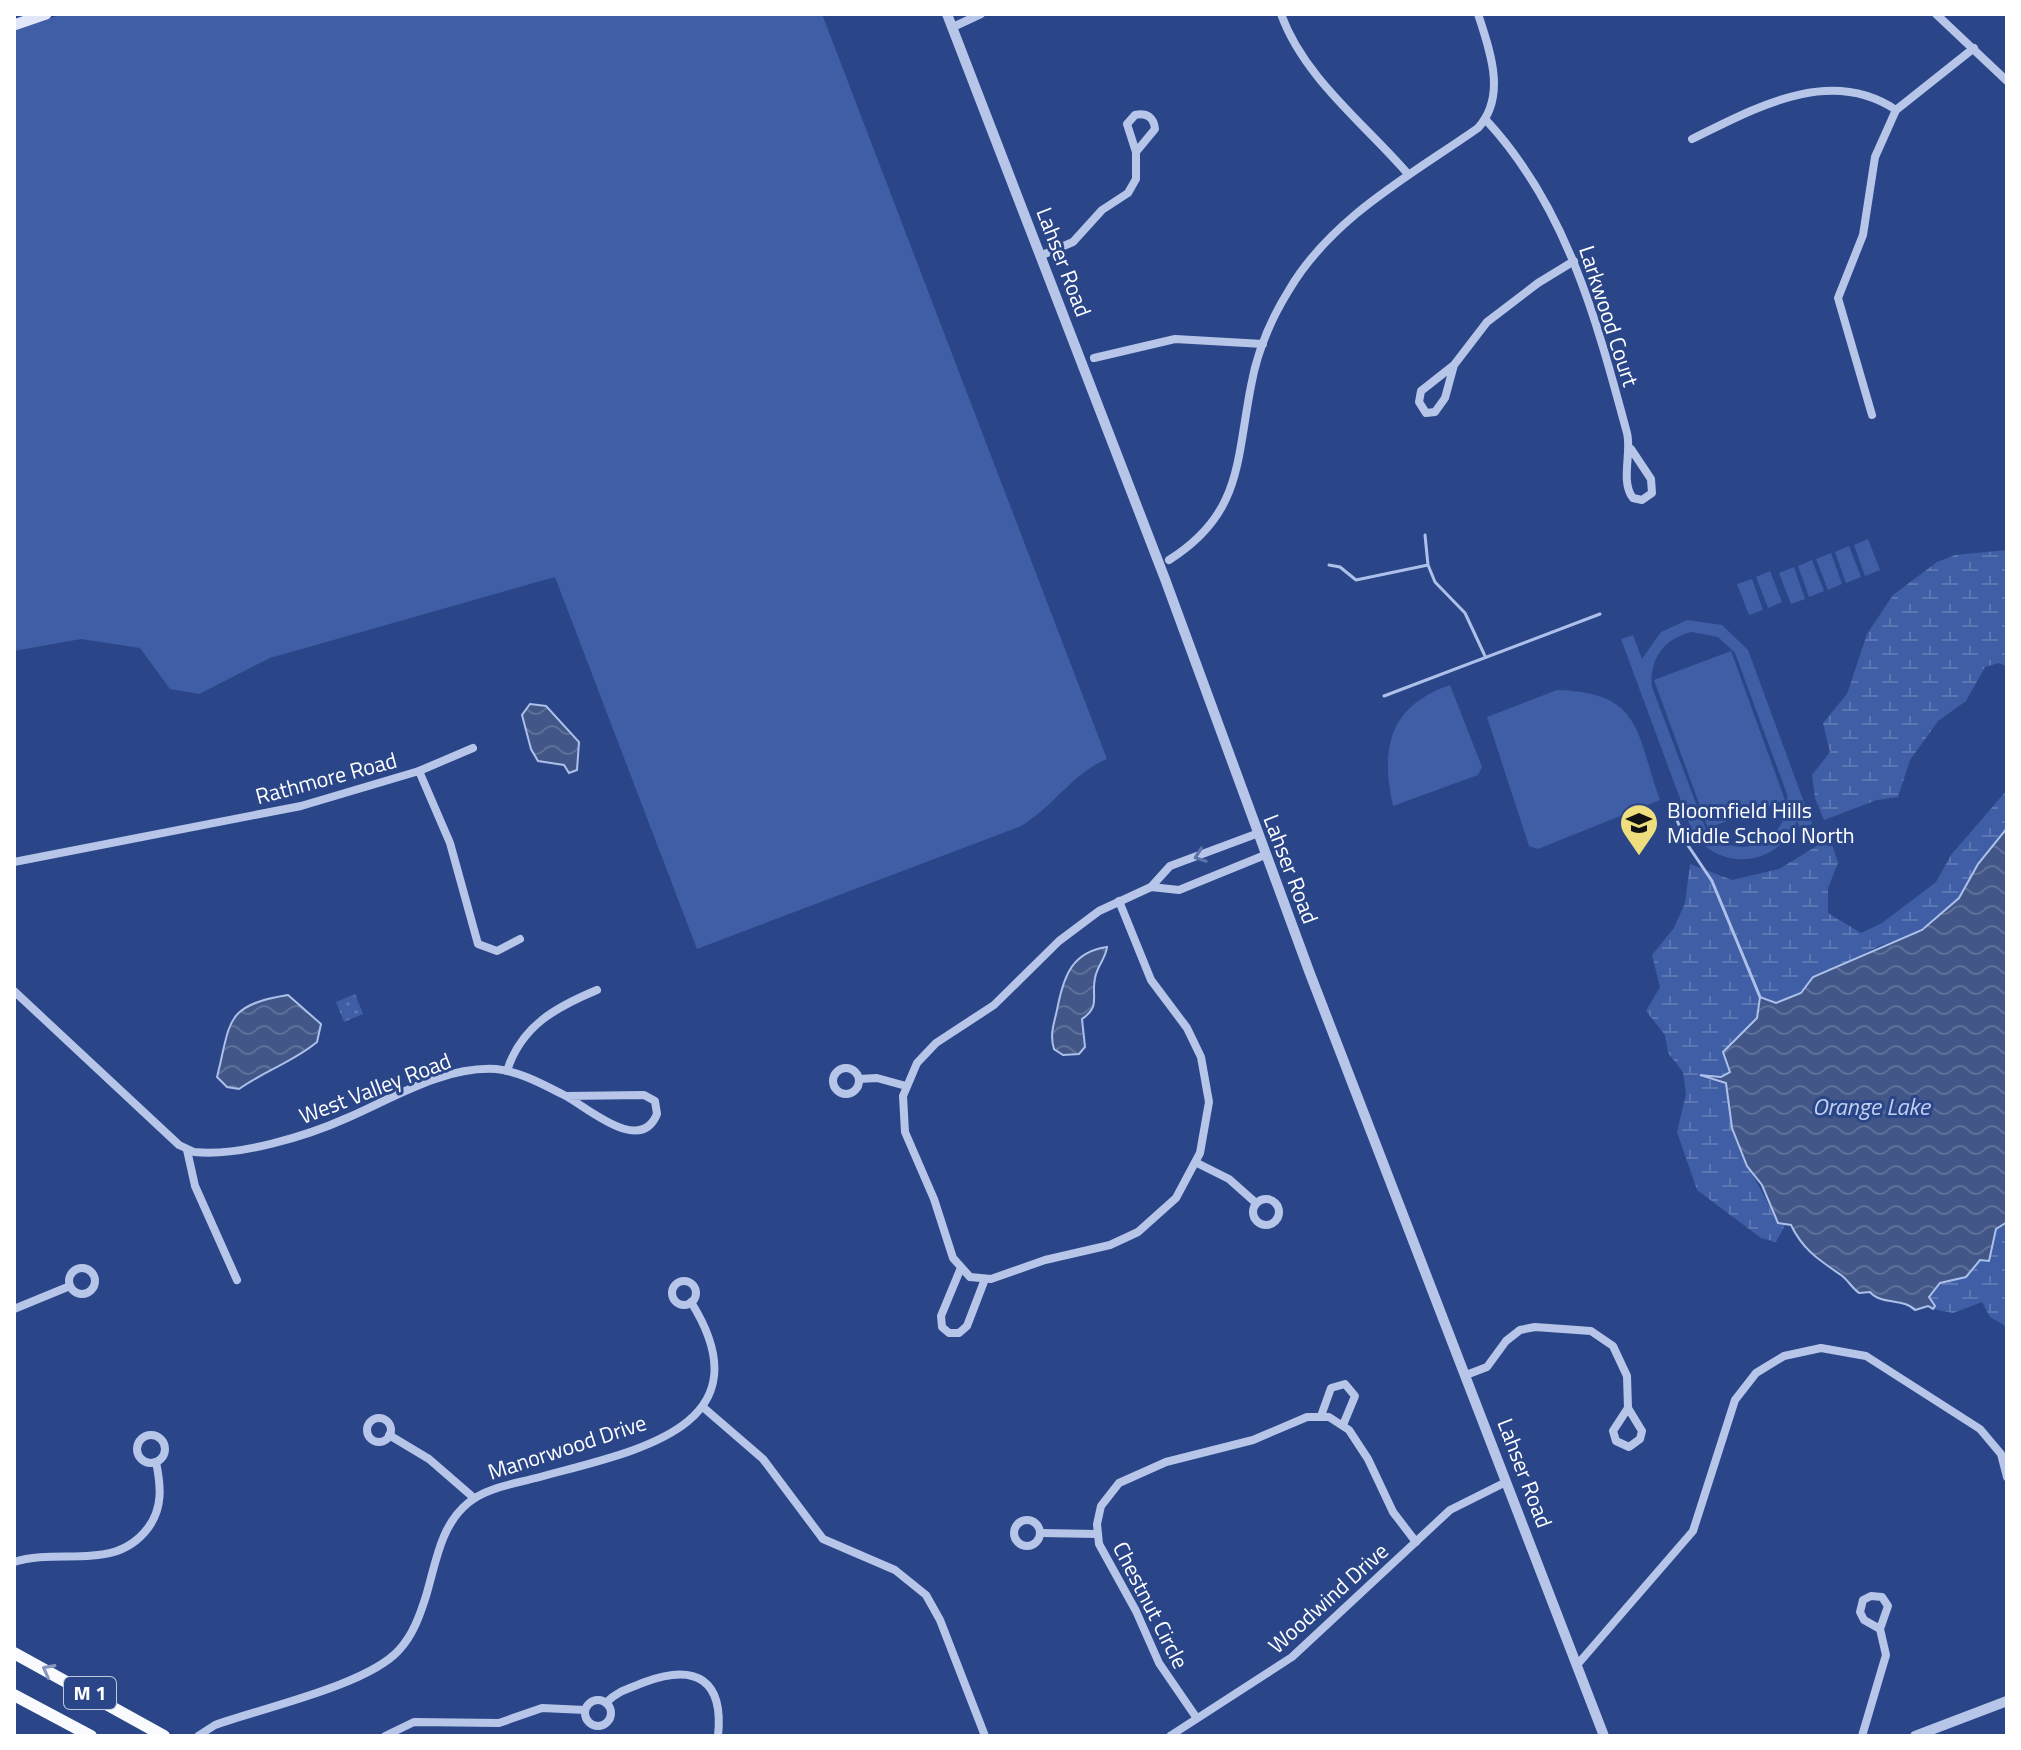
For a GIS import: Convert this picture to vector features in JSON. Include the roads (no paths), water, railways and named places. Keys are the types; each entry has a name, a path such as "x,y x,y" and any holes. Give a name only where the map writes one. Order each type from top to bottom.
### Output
{"main road":[{"path":"14,25 24,17 46,14"},
{"name":"M 1","path":"14,1653 164,1736"},
{"name":"M 1","path":"14,1695 91,1736"}],"street":[{"name":"Lahser Road","path":"947,14 1165,579 1256,834 1604,1736"},
{"path":"953,27 981,14"},
{"path":"1281,14 1295,43 1316,73 1408,174"},
{"path":"1169,560 1211,524 1232,492 1242,455 1251,384 1263,344 1273,318 1304,267 1351,219 1408,174 1486,120 1492,107 1494,80 1478,14"},
{"path":"1936,14 2007,81"},
{"path":"1872,415 1838,298 1863,235 1875,157 1896,110 1974,48"},
{"path":"1692,139 1761,106 1810,91 1858,97 1896,110"},
{"path":"1040,256 1073,242 1102,210 1128,193 1136,179 1136,152 1127,124 1135,115 1146,115 1152,119 1155,129 1136,152"},
{"name":"Larkwood Court","path":"1486,120 1539,194 1574,261 1603,342 1631,449 1653,485 1652,493 1642,500 1633,498 1627,487 1631,449"},
{"path":"1454,365 1442,406 1435,412 1426,413 1419,402 1421,391 1454,365 1500,311 1574,261"},
{"path":"1094,358 1175,339 1263,344"},
{"path":"419,771 473,748"},
{"name":"Rathmore Road","path":"14,862 301,806 419,771 450,843 478,944 497,951 520,939"},
{"path":"985,1279 967,1326 959,1333 949,1333 942,1327 941,1316 960,1270 905,1132 902,1109 906,1086 930,1048 1007,994 1076,926 1151,887 1170,866 1256,834"},
{"path":"1151,887 1179,890 1265,855"},
{"path":"960,1270 985,1279 1104,1247 1138,1232 1176,1198 1197,1163 1208,1117 1203,1064 1191,1035 1151,980 1119,901"},
{"path":"507,1071 523,1040 540,1019 553,1009 597,990"},
{"path":"14,991 187,1150 195,1186 237,1280"},
{"name":"West Valley Road","path":"187,1150 208,1152 288,1139 320,1130 431,1082 471,1071 507,1071 566,1096 607,1122 626,1129 646,1127 657,1114 655,1101 644,1095 566,1096"},
{"path":"859,1079 877,1078 906,1086"},
{"path":"1197,1163 1229,1179 1256,1203"},
{"path":"14,1309 70,1286"},
{"path":"691,1302 705,1325 715,1356 715,1382 704,1408 763,1459 819,1536 841,1549 895,1570 926,1595 940,1620 985,1736"},
{"path":"1466,1375 1487,1367 1506,1341 1520,1330 1535,1327 1585,1330 1609,1342 1621,1359 1627,1376 1628,1408 1642,1431 1640,1439 1629,1447 1616,1441 1613,1431 1628,1408"},
{"path":"1577,1665 1693,1531 1735,1400 1756,1373 1784,1356 1821,1348 1866,1356 1987,1435 2001,1454 2007,1477"},
{"path":"1343,1425 1355,1396 1345,1384 1331,1388 1321,1416 1343,1425 1368,1459 1397,1518 1416,1542"},
{"name":"Manorwood Drive","path":"198,1736 215,1725 366,1673 392,1657 416,1624 448,1527 474,1498 641,1445 681,1427 704,1408"},
{"name":"Chestnut Circle","path":"1196,1717 1159,1663 1136,1611 1102,1553 1097,1534 1105,1499 1127,1478 1166,1462 1242,1443 1307,1417 1321,1416"},
{"path":"389,1435 439,1466 474,1498"},
{"path":"14,1562 99,1557 135,1542 158,1510 161,1490 156,1462"},
{"name":"Woodwind Drive","path":"1170,1736 1284,1663 1455,1506 1506,1482"},
{"path":"1041,1533 1097,1534"},
{"path":"1862,1736 1886,1655 1880,1629"},
{"path":"606,1703 615,1693 662,1676 690,1674 705,1683 716,1698 720,1714 718,1736"},
{"path":"585,1710 592,1701 606,1703"},
{"path":"1915,1736 2007,1701"},
{"path":"585,1710 591,1724 602,1725 611,1713 606,1703"},
{"path":"385,1736 420,1721 499,1723 542,1708 585,1710"}],"water":[{"path":"530,704 546,706 579,742 577,770 569,773 564,765 538,761 531,749 522,715"},
{"name":"Orange Lake","path":"2007,828 2007,1222 1996,1229 1989,1261 1980,1260 1966,1277 1940,1283 1929,1297 1935,1306 1933,1309 1928,1306 1915,1310 1905,1304 1880,1299 1870,1292 1859,1293 1806,1248 1791,1225 1778,1223 1762,1185 1747,1166 1732,1128 1726,1083 1700,1075 1721,1077 1730,1072 1723,1052 1757,1018 1760,997 1776,1003 1801,993 1813,977 1922,930 1959,898 1978,864"},
{"path":"1107,947 1095,978 1093,1005 1082,1019 1085,1047 1079,1054 1063,1055 1054,1049 1052,1033 1067,975 1085,954"},
{"path":"288,995 321,1024 317,1042 239,1089 227,1087 217,1077 233,1020 251,1004"}],"waterway":[{"path":"1425,535 1428,565 1435,582 1465,613 1485,656"},
{"path":"1329,565 1340,567 1356,580 1428,565"},
{"path":"1384,696 1600,614"},
{"path":"1676,818 1687,844 1712,881 1760,997"}],"place":[{"name":"Bloomfield Hills Middle School North","path":"1639,857"}]}
